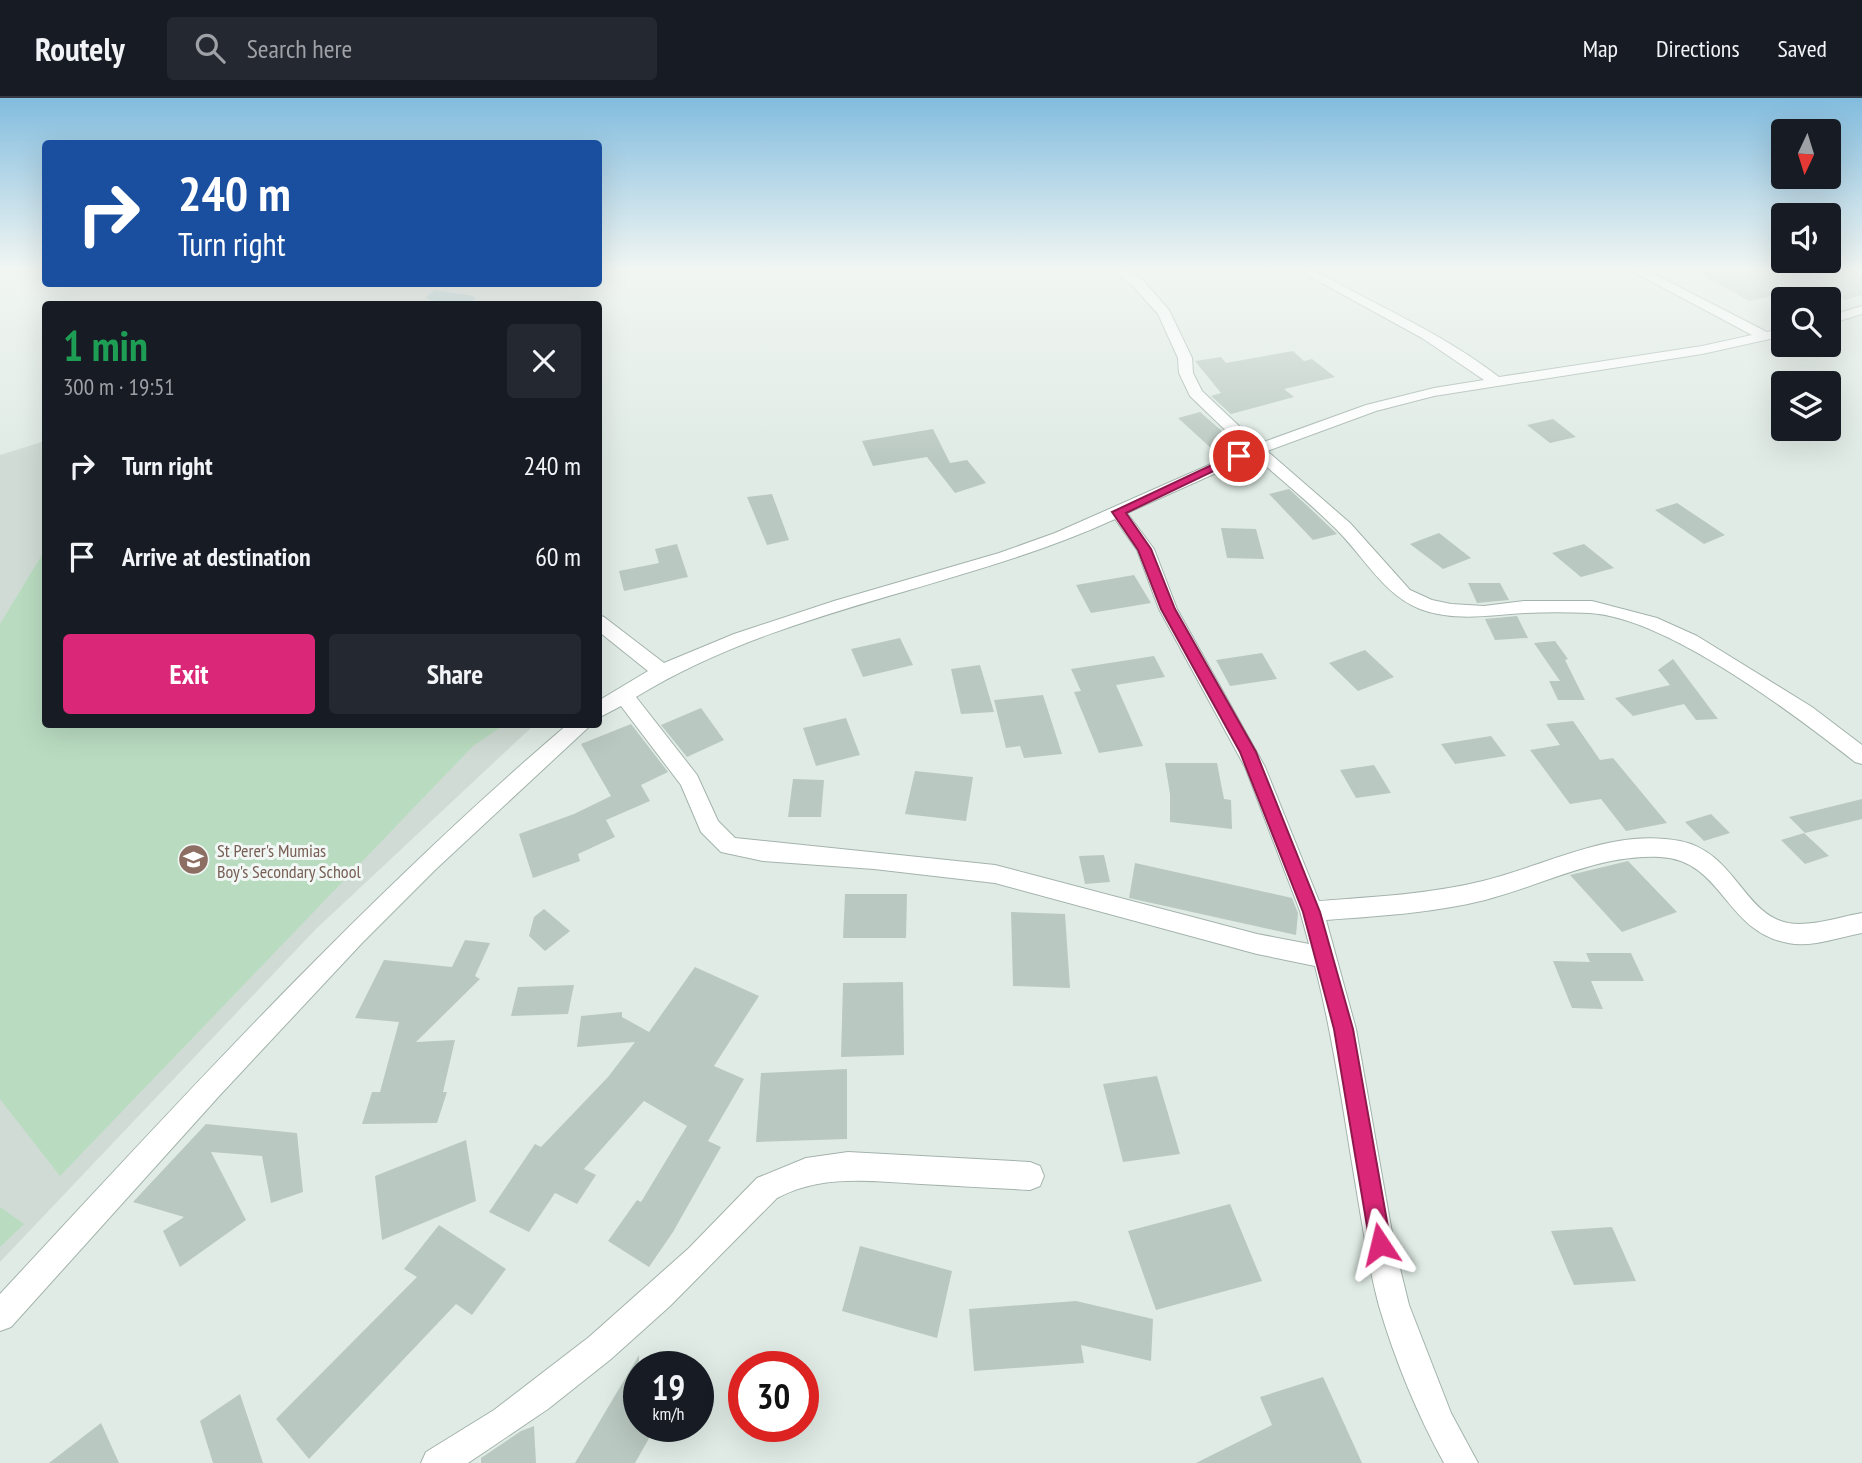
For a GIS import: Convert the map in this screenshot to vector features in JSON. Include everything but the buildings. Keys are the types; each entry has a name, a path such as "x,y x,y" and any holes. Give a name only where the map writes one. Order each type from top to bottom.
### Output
{"street":[{"path":"1174,334 1185,358 1186,373 1195,393 1255,451 1296,483 1344,527 1404,594 1427,605 1484,612 1524,607 1592,607 1651,622 1690,641 1805,712 1862,756"},
{"path":"1422,334 1495,382"},
{"path":"1761,334 1765,336"},
{"path":"602,708 662,672 741,639 840,605 1005,557 1118,512 1255,451 1371,408 1434,392 1667,356 1771,335"},
{"path":"1118,512 1145,549 1168,609 1245,747 1312,912 1343,1029 1380,1244 1394,1305 1440,1424 1462,1463"},
{"path":"602,624 662,672"},
{"path":"623,695 690,780 709,825 729,846 743,850 874,860 995,874 1257,944 1325,958"},
{"path":"0,1316 413,874 512,782 577,728"},
{"path":"1312,912 1423,904 1487,889 1608,852 1651,848 1681,851 1699,858 1715,870 1738,902 1753,916 1780,930 1796,933 1862,923"},
{"path":"437,1463 519,1410 600,1350 691,1266 766,1188 781,1180 821,1167 848,1166 1030,1176"}],"shaded area":[{"name":"St Perer's Mumias Boy's Secondary School","path":"42,442 42,728 531,728 316,929 0,1262 0,455"}],"green space":[{"name":"St Perer's Mumias Boy's Secondary School","path":"42,555 42,728 500,728 473,746 60,1176 0,1099 0,624"},
{"path":"0,1207 24,1224 0,1247"}],"place":[{"name":"St Perer's Mumias Boy's Secondary School","path":"194,860"}],"route":[{"path":"1239,456 1118,512 1145,549 1168,609 1248,752 1312,912 1343,1029 1380,1244"}]}
